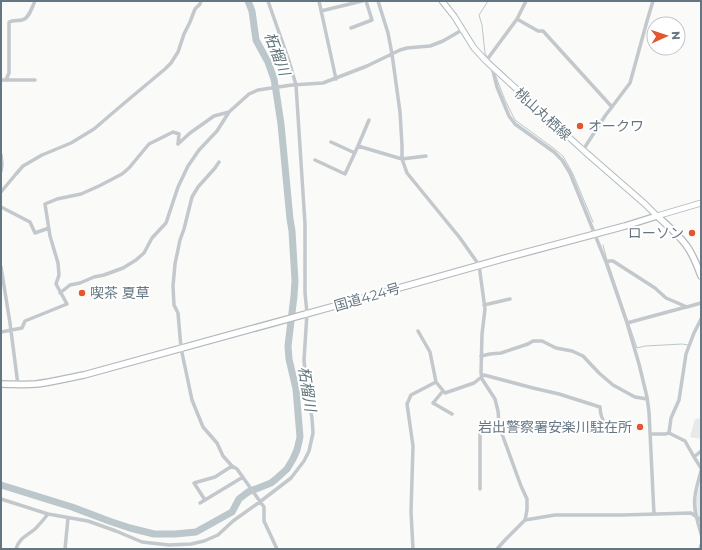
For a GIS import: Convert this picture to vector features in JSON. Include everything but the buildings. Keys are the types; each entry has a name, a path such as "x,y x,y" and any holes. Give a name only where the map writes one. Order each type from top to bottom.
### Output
{"highway":[{"name":"国道424号","path":"1,384 35,384 53,382 84,375 335,306 508,256 625,226 657,216"},
{"path":"657,216 686,245 701,276"}],"main road":[{"name":"桃山丸栖線","path":"442,1 454,16 474,48 486,61 657,216"},
{"path":"657,216 701,203"}],"street":[{"path":"1,85 9,73 9,22 24,20 27,18 35,1"},
{"path":"1,192 24,166 42,155 71,143 94,129 165,69 178,52 195,9 201,1"},
{"path":"1,500 48,514 67,516 88,521 142,542 169,545 191,544 204,541 218,535 232,521 291,478 304,461 309,451 313,433 312,418 306,391 304,360 306,313 305,224 294,85 288,60 268,1"},
{"path":"319,1 336,78"},
{"path":"321,11 362,1"},
{"path":"351,28 372,20 366,1"},
{"path":"378,1 388,33 392,54 400,112 402,159 407,173 480,265 485,309 482,334 481,373 495,399 502,434 527,499 525,520 497,549"},
{"path":"486,61 516,19 526,1"},
{"path":"583,150 605,116 630,83 653,1"},
{"path":"516,19 538,31 543,31 612,107"},
{"path":"60,292 70,285 123,268 144,253 152,238 166,223 178,187 188,166 199,150 217,131 229,112 249,94 258,90 323,83 407,48 430,46 443,41 462,30"},
{"path":"491,66 497,87 509,116 515,124 554,152 566,166 594,234 607,261 629,323 647,399 649,412 654,514"},
{"path":"4,80 35,80"},
{"path":"1,332 22,328 25,321 67,304 56,284 59,275 58,262 50,236 45,204 57,199 81,194 100,186 122,174 129,168 149,144 173,132 179,134 178,144 190,133 214,116 229,112"},
{"path":"315,160 345,174 369,120"},
{"path":"331,142 355,153"},
{"path":"358,146 402,159 426,156"},
{"path":"1,155 1,171"},
{"path":"219,162 198,187 192,197 175,264 173,286 174,305 178,313 181,348 192,400 199,418 204,427 217,443 223,456 232,466 237,469 261,501 264,507 264,521 277,549"},
{"path":"1,207 30,222 35,233 49,228"},
{"path":"607,261 612,261 655,288 666,298 687,307"},
{"path":"1,267 18,385"},
{"path":"484,305 510,299"},
{"path":"629,323 701,303"},
{"path":"669,433 670,418 679,400 686,354 701,319"},
{"path":"418,331 430,352 436,382 445,393 474,383 484,375 559,394 600,407 601,419 603,422 625,432"},
{"path":"481,356 501,353 533,341 542,340 556,348 578,353 613,385 635,397 647,399"},
{"path":"413,549 411,512 413,446 407,404 411,395 436,382"},
{"path":"443,391 433,403 452,414"},
{"path":"650,434 669,433 685,441 701,468"},
{"path":"480,434 480,489"},
{"path":"694,457 701,451"},
{"path":"205,500 194,483 215,477 232,466"},
{"path":"701,471 695,497 697,517 701,534"},
{"path":"200,503 244,478"},
{"path":"525,520 555,515 691,513 701,520"},
{"path":"16,549 17,544 35,529 48,514"},
{"path":"65,549 67,516"},
{"path":"700,549 701,545"}],"shaded area":[{"path":"701,418 701,439 690,437 695,419"},
{"path":"701,478 701,518 699,517 696,500"}],"waterway":[{"name":"柘榴川","path":"1,485 72,507 130,528 154,534 175,534 196,532 232,512 239,499 248,492 271,483 287,469 293,459 300,437 296,389 289,359 288,346 295,281 292,231 281,124 274,79 268,62 256,40 252,11 248,1"},
{"path":"487,57 485,53 482,25 479,15 488,1"},
{"path":"496,77 515,120 563,156 573,174 593,222"},
{"path":"603,245 607,260"},
{"path":"608,263 637,348 645,346 688,345"}],"place":[{"name":"オークワ","path":"580,126"},
{"name":"ローソン","path":"692,233"},
{"name":"喫茶 夏草","path":"82,293"},
{"name":"岩出警察署安楽川駐在所","path":"640,427"}]}
